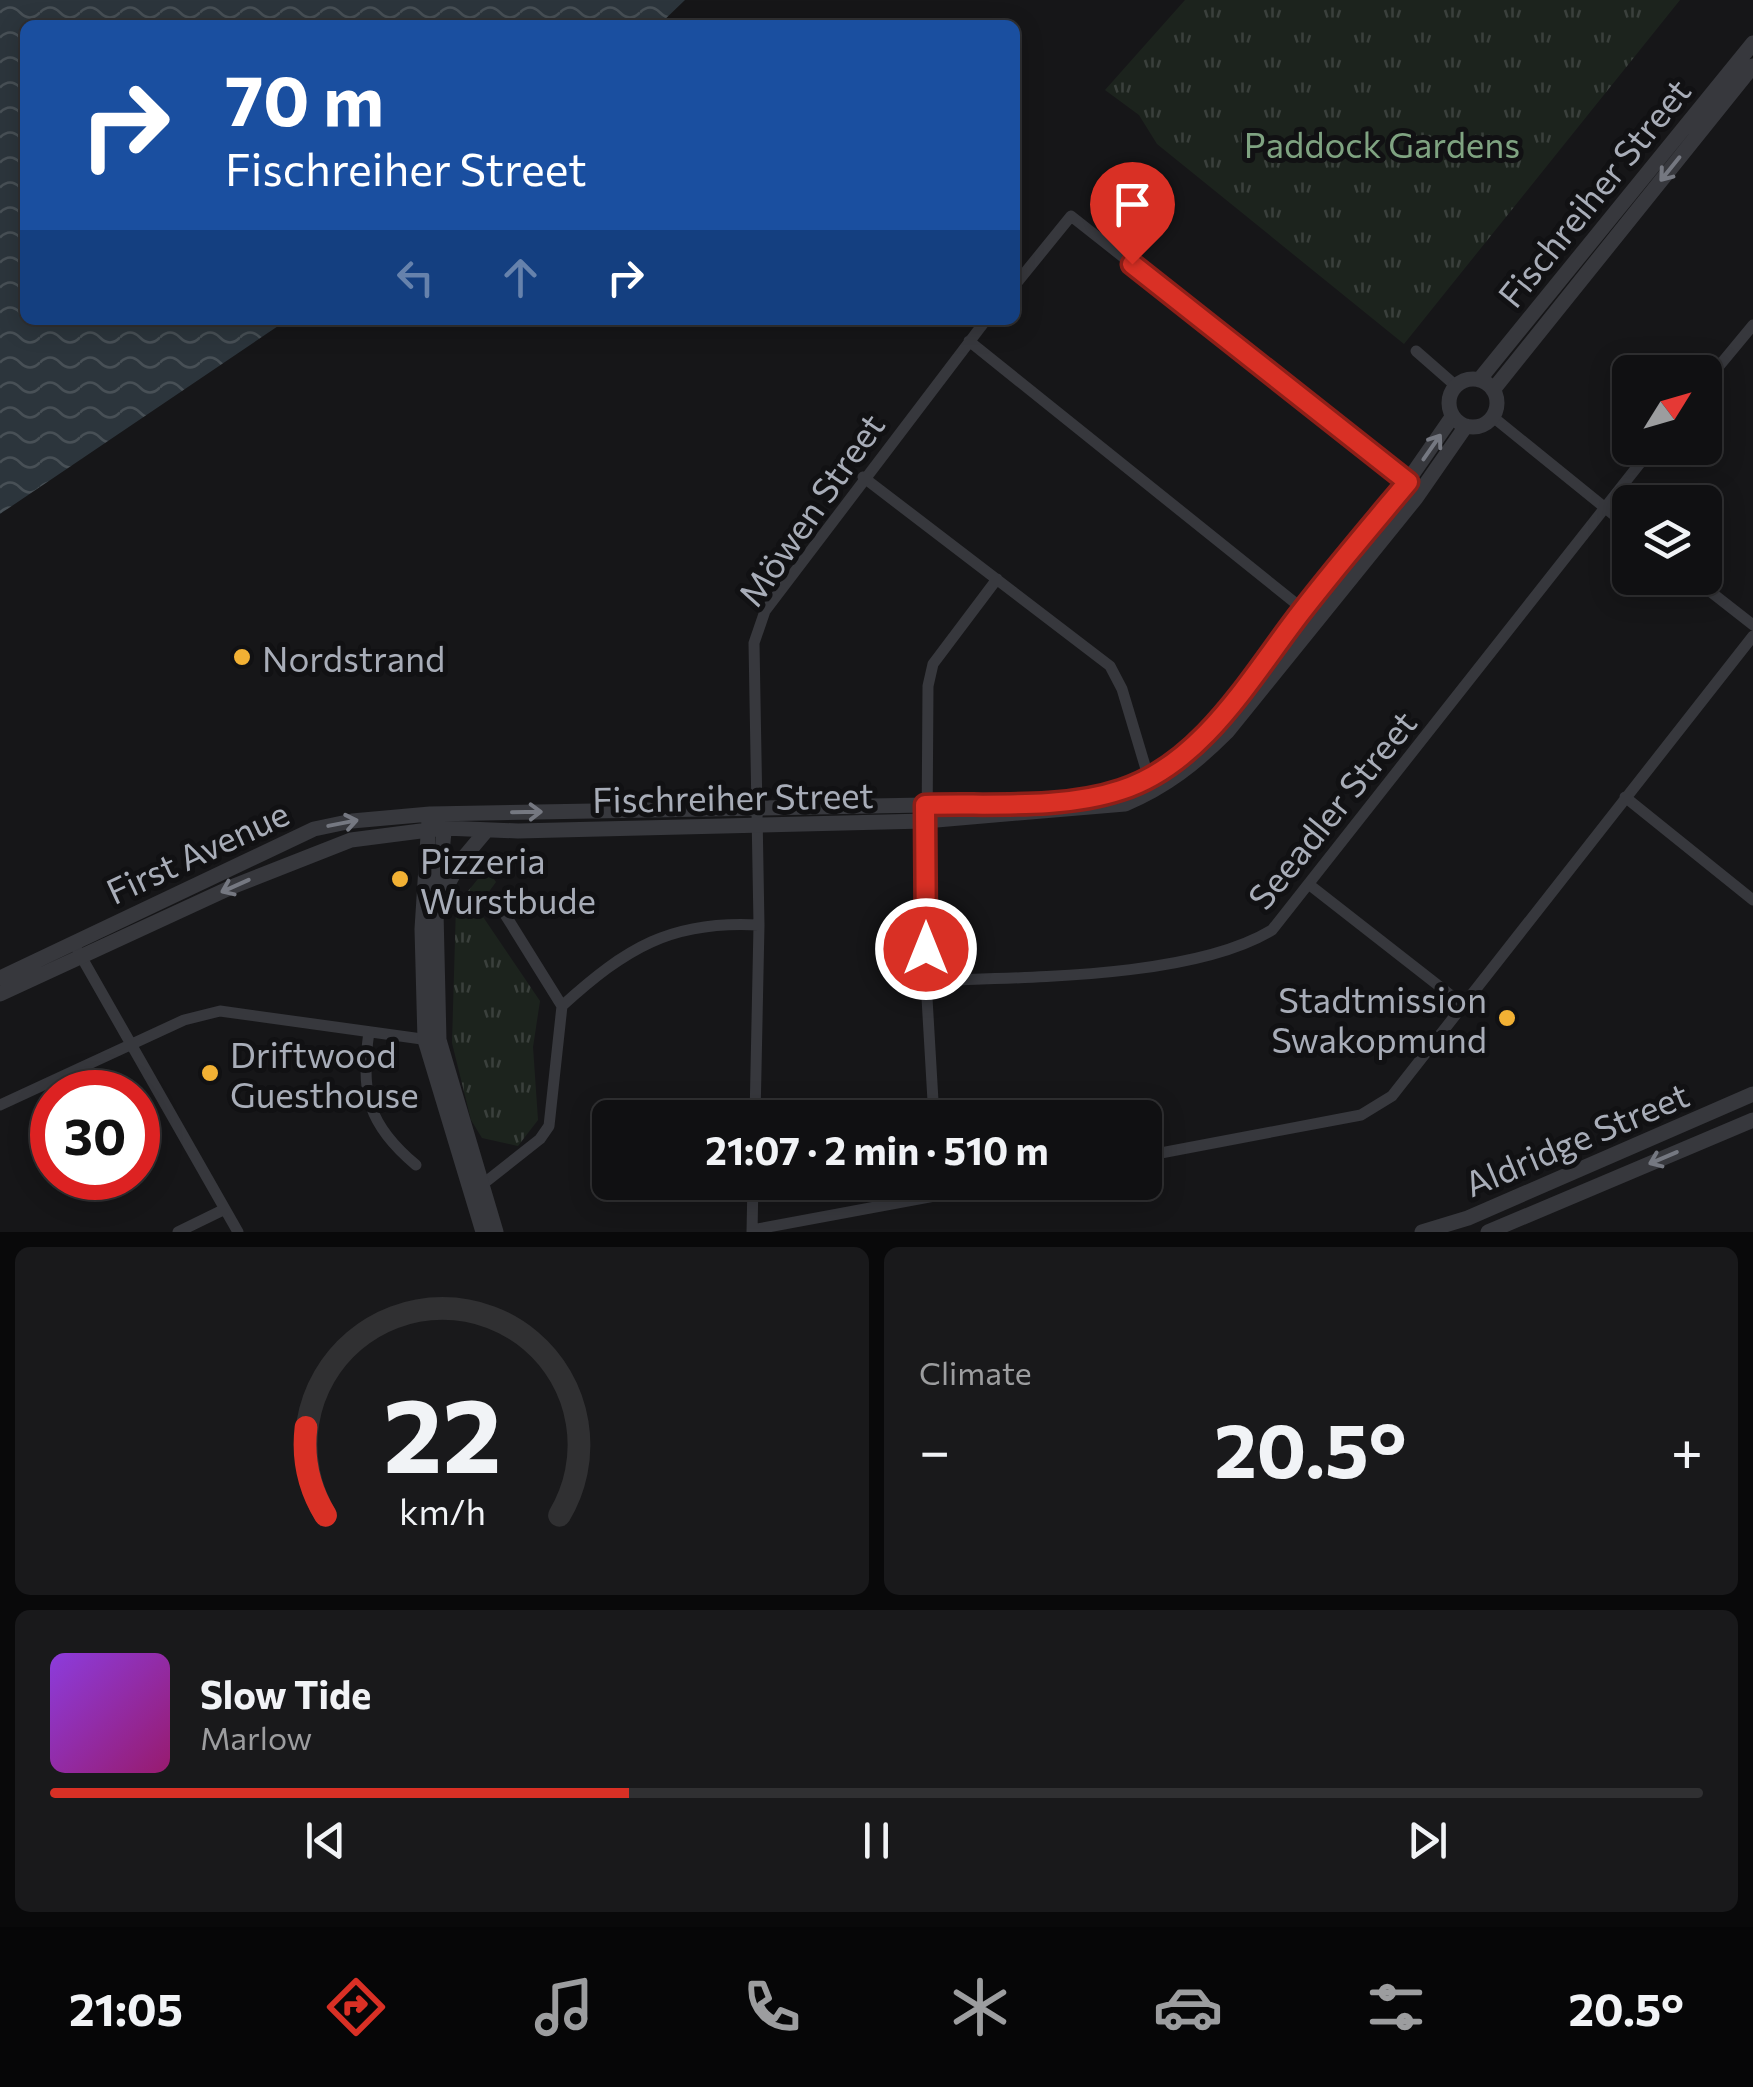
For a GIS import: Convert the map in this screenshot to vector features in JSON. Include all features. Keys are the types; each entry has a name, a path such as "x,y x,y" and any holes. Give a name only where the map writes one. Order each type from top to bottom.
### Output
{"street":[{"name":"Fischreiher Street","path":"1486,385 1753,43"},
{"name":"Fischreiher Street","path":"1486,385 1753,66"},
{"path":"1020,279 1071,216 1414,486"},
{"name":"Möwen Street","path":"755,1100 759,925 754,643 765,611 862,477 982,325"},
{"path":"1722,362 1753,325"},
{"path":"969,341 1316,621"},
{"path":"1416,351 1456,386 1486,385 1497,403 1493,417 1478,427 1459,421 1448,404 1456,386"},
{"path":"1493,417 1612,513"},
{"name":"Fischreiher Street","path":"437,821 925,813 1078,799 1151,785 1195,763 1227,732 1316,621 1459,421"},
{"name":"Seeadler Street","path":"926,981 1084,974 1233,947 1272,930 1311,886 1638,465"},
{"path":"862,477 1110,666 1122,689 1151,785"},
{"name":"Fischreiher Street","path":"1151,785 1225,712 1303,609 1414,486"},
{"path":"933,1100 926,981 928,686 934,664 996,579"},
{"path":"1715,595 1753,624"},
{"path":"1162,1153 1361,1115 1379,1106 1404,1084 1462,1004 1753,636"},
{"path":"1625,797 1753,900"},
{"name":"Fischreiher Street","path":"437,821 486,830 758,817"},
{"path":"437,821 432,1040 496,1232"},
{"path":"437,821 422,929 432,1040 482,1232"},
{"name":"First Avenue","path":"0,978 316,851 437,821"},
{"path":"436,912 452,875 486,830"},
{"path":"1311,886 1462,1004"},
{"path":"483,1184 540,1139 548,1126 562,1006 501,908"},
{"path":"562,1006 595,976 660,936 718,923 759,925"},
{"path":"77,950 238,1232"},
{"name":"First Avenue","path":"0,994 77,950"},
{"path":"0,1105 184,1020 220,1011 432,1040"},
{"path":"369,1032 363,1072 369,1104 391,1144 416,1165"},
{"name":"Aldridge Street","path":"1422,1232 1470,1225 1753,1094"},
{"name":"Aldridge Street","path":"1488,1232 1753,1120"},
{"path":"753,1200 752,1231 890,1200"},
{"path":"178,1232 223,1210"}],"green space":[{"name":"Paddock Gardens","path":"1185,0 1680,0 1404,344 1157,144 1139,115 1105,90"},
{"path":"486,869 496,882 477,908 540,1001 533,1047 538,1120 518,1146 482,1138 471,1120 452,1043 456,906"}],"water":[{"path":"0,0 685,0 664,20 20,20 20,325 280,325 0,514"}],"place":[{"name":"Nordstrand","path":"242,657"},
{"name":"Pizzeria Wurstbude","path":"400,879"},
{"name":"Stadtmission Swakopmund","path":"1507,1018"},
{"name":"Driftwood Guesthouse","path":"210,1073"}],"route":[{"path":"926,949 925,805 1104,796 1148,778 1187,751 1225,712 1303,609 1408,482 1132,264"}]}
